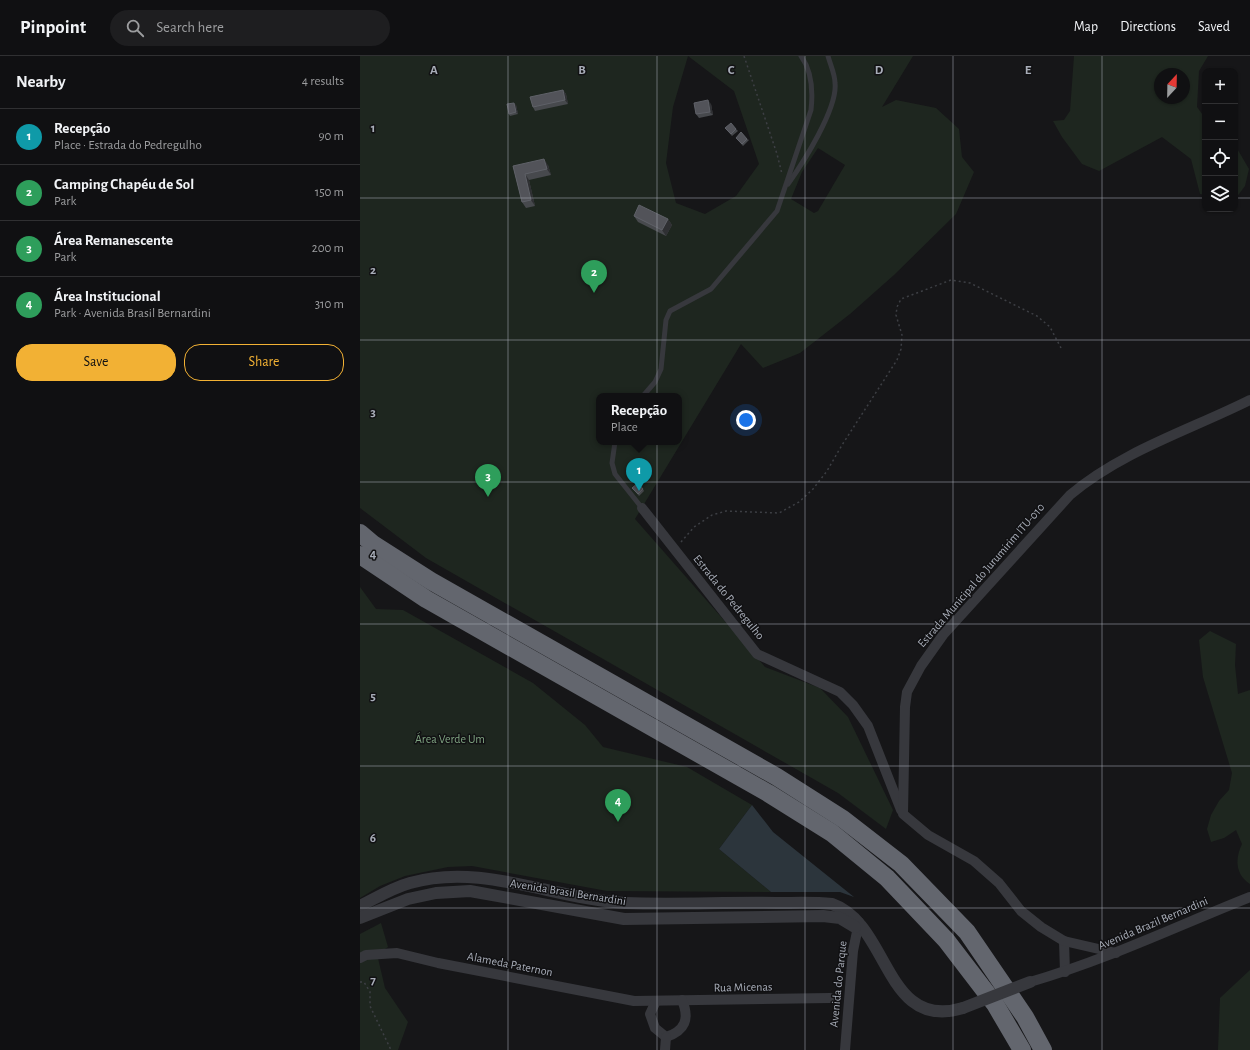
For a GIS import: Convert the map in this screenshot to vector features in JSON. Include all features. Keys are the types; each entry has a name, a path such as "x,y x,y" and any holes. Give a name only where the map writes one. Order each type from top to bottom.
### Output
{"highway":[{"path":"360,533 373,544 431,581 777,777 843,819 901,864 967,932 1025,1017 1043,1050"},
{"path":"360,555 426,599 768,793 832,833 887,878 946,940 995,1004 1022,1050"}],"street":[{"name":"Estrada Municipal do Jurumirim ITU-010","path":"903,814 907,692 921,666 944,635 1048,518 1088,479 1131,455 1250,400"},
{"name":"Estrada do Pedregulho","path":"642,508 757,654 840,692 853,705 868,726 903,814"},
{"path":"903,814 928,835 974,861 999,883 1021,911 1041,928 1064,941 1116,953"},
{"name":"Avenida Brasil Bernardini","path":"360,906 410,883 426,879 468,877 490,879 590,899 625,903 821,903 839,907 861,928 906,997 919,1007 936,1013 953,1011 1030,982"},
{"name":"Avenida Brasil Bernardini","path":"360,918 408,899 436,893 470,892 624,919 823,916 840,918 861,928"},
{"name":"Avenida Brazil Bernardini","path":"1030,982 1065,972 1116,953 1152,936 1250,897"},
{"name":"Avenida do Parque","path":"845,1050 853,951 861,928"},
{"path":"1064,941 1065,972"},
{"name":"Alameda Paternon","path":"360,958 366,955 397,953 438,963 634,1001 656,1001"},
{"name":"Rua Micenas","path":"656,1001 830,998"},
{"path":"666,1038 677,1033 686,1021 686,1010 682,1000"},
{"path":"656,1001 650,1014 654,1028 666,1038"},
{"path":"665,1050 666,1038"}],"lane":[{"path":"646,393 655,382 661,369 666,320 670,312 710,290 777,211 811,110 813,92 806,62 801,56"},
{"path":"785,189 801,165 829,114 836,83 828,56"},
{"path":"615,445 612,463 614,474 642,508"}],"path":[{"path":"744,56 777,154 785,189"},
{"path":"674,549 694,527 712,515 726,511 779,513 799,502 813,489 827,471 897,360 901,349 902,335 896,315 897,307 901,299 951,280 970,283 1037,316 1050,327 1061,348"},
{"path":"360,982 364,982 370,992 370,1006 392,1050"}],"green space":[{"path":"360,56 688,56 913,56 882,107 896,100 936,108 959,129 962,157 974,172 956,214 894,275 850,314 800,353 763,368 741,344 682,441 682,393 596,393 596,445 680,445 635,519 765,667 820,688 848,717 893,810 886,829 838,793 426,558 360,508","holes":["688,56 734,91 759,164 736,196 705,214 676,203 666,163 673,107","818,148 845,165 818,211 814,213 791,199 802,172"]},
{"path":"1074,56 1208,56 1199,71 1197,107 1202,114 1202,194 1200,194 1191,159 1162,137 1099,171 1082,164 1062,137 1053,121 1064,120 1070,111"},
{"path":"1238,150 1249,169 1245,186 1238,195"},
{"name":"Área Verde Um","path":"360,587 376,609 403,610 533,683 585,725 603,747 687,767 752,805 719,849 771,892 607,891 472,866 448,867 405,876 380,886 360,898"},
{"path":"1210,631 1236,644 1235,665 1238,694 1250,690 1250,884 1241,876 1239,871 1238,855 1242,844 1236,830 1224,838 1211,842 1207,829 1211,815 1219,801 1229,790 1232,773 1203,677 1199,640"},
{"path":"381,923 388,947 377,954 385,988 408,1022 398,1050 360,1050 360,934"},
{"path":"1250,970 1250,1050 1218,1050 1220,998"}],"shaded area":[{"path":"752,805 773,832 854,897 840,892 771,892 719,849"}],"building":[{"path":"563,90 565,100 533,107 530,97"},
{"path":"708,100 710,112 696,114 694,103"},
{"path":"514,103 516,112 509,114 507,104"},
{"path":"731,123 736,129 731,134 725,128"},
{"path":"741,132 747,139 742,144 736,138"},
{"path":"544,159 547,169 525,174 531,200 522,202 513,166"},
{"path":"639,205 668,219 662,230 634,216"},
{"path":"638,483 643,489 638,494 632,488"}],"place":[{"name":"Camping Chapéu de Sol","path":"594,293"},
{"name":"Recepção","path":"639,491"},
{"name":"Área Remanescente","path":"488,497"},
{"name":"Área Institucional","path":"618,822"}]}
